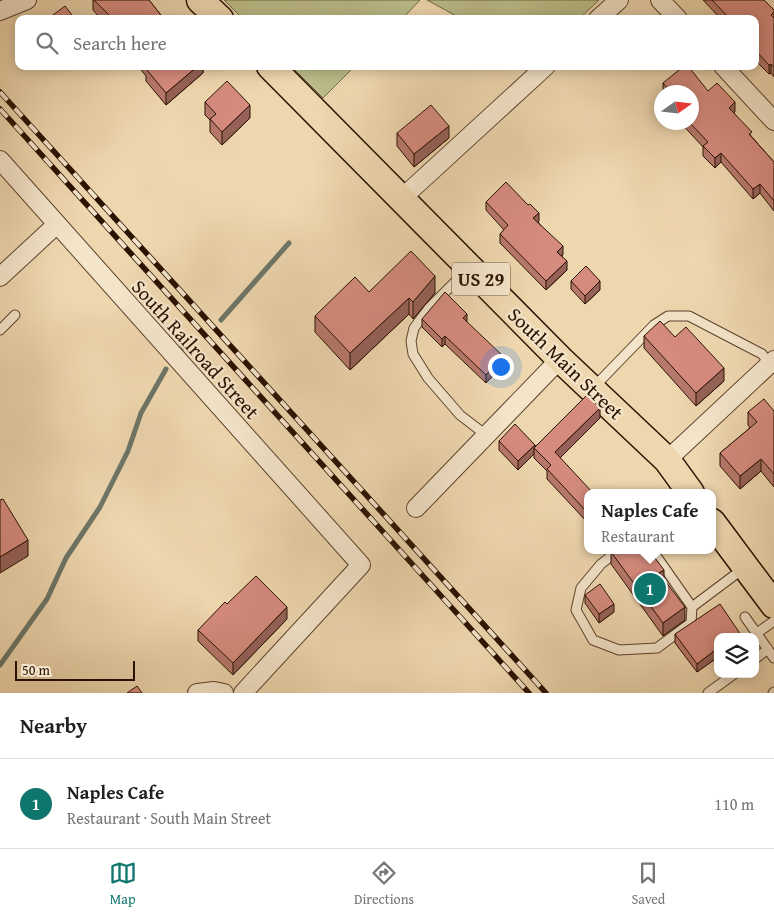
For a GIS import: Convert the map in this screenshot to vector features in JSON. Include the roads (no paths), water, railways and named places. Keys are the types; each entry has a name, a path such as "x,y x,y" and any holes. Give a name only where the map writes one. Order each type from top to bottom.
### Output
{"main road":[{"path":"200,0 216,15"},
{"name":"South Main Street","path":"274,70 560,359 666,460 687,489"},
{"path":"716,527 774,605"}],"street":[{"path":"602,15 619,0"},
{"path":"660,0 674,15"},
{"path":"0,11 23,1"},
{"path":"401,199 542,70"},
{"path":"726,70 774,121"},
{"name":"South Railroad Street","path":"0,160 361,565 243,693"},
{"path":"0,277 56,225"},
{"path":"416,508 560,359"},
{"path":"666,460 772,362"},
{"path":"197,693 214,690 224,693"}],"lane":[{"path":"470,268 429,308 414,328 411,341 413,354 428,378 460,415 486,435"},
{"path":"0,330 15,315"},
{"path":"593,389 654,325 668,316 689,316 750,347 772,362"},
{"path":"614,554 601,564 581,588 576,610 592,640 618,650 657,648 691,622 692,607 655,554"},
{"path":"692,607 746,567"},
{"path":"746,617 757,633 774,621"},
{"path":"759,636 774,658"},
{"path":"759,656 768,649"},
{"path":"708,693 729,678"}],"waterway":[{"path":"221,320 289,243"},
{"path":"180,349 192,346"},
{"path":"0,665 47,599 66,558 100,507 128,451 141,413 166,369"}],"railway":[{"path":"0,92 546,693"},
{"path":"0,109 529,693"}],"place":[{"name":"Naples Cafe","path":"650,589"}]}
